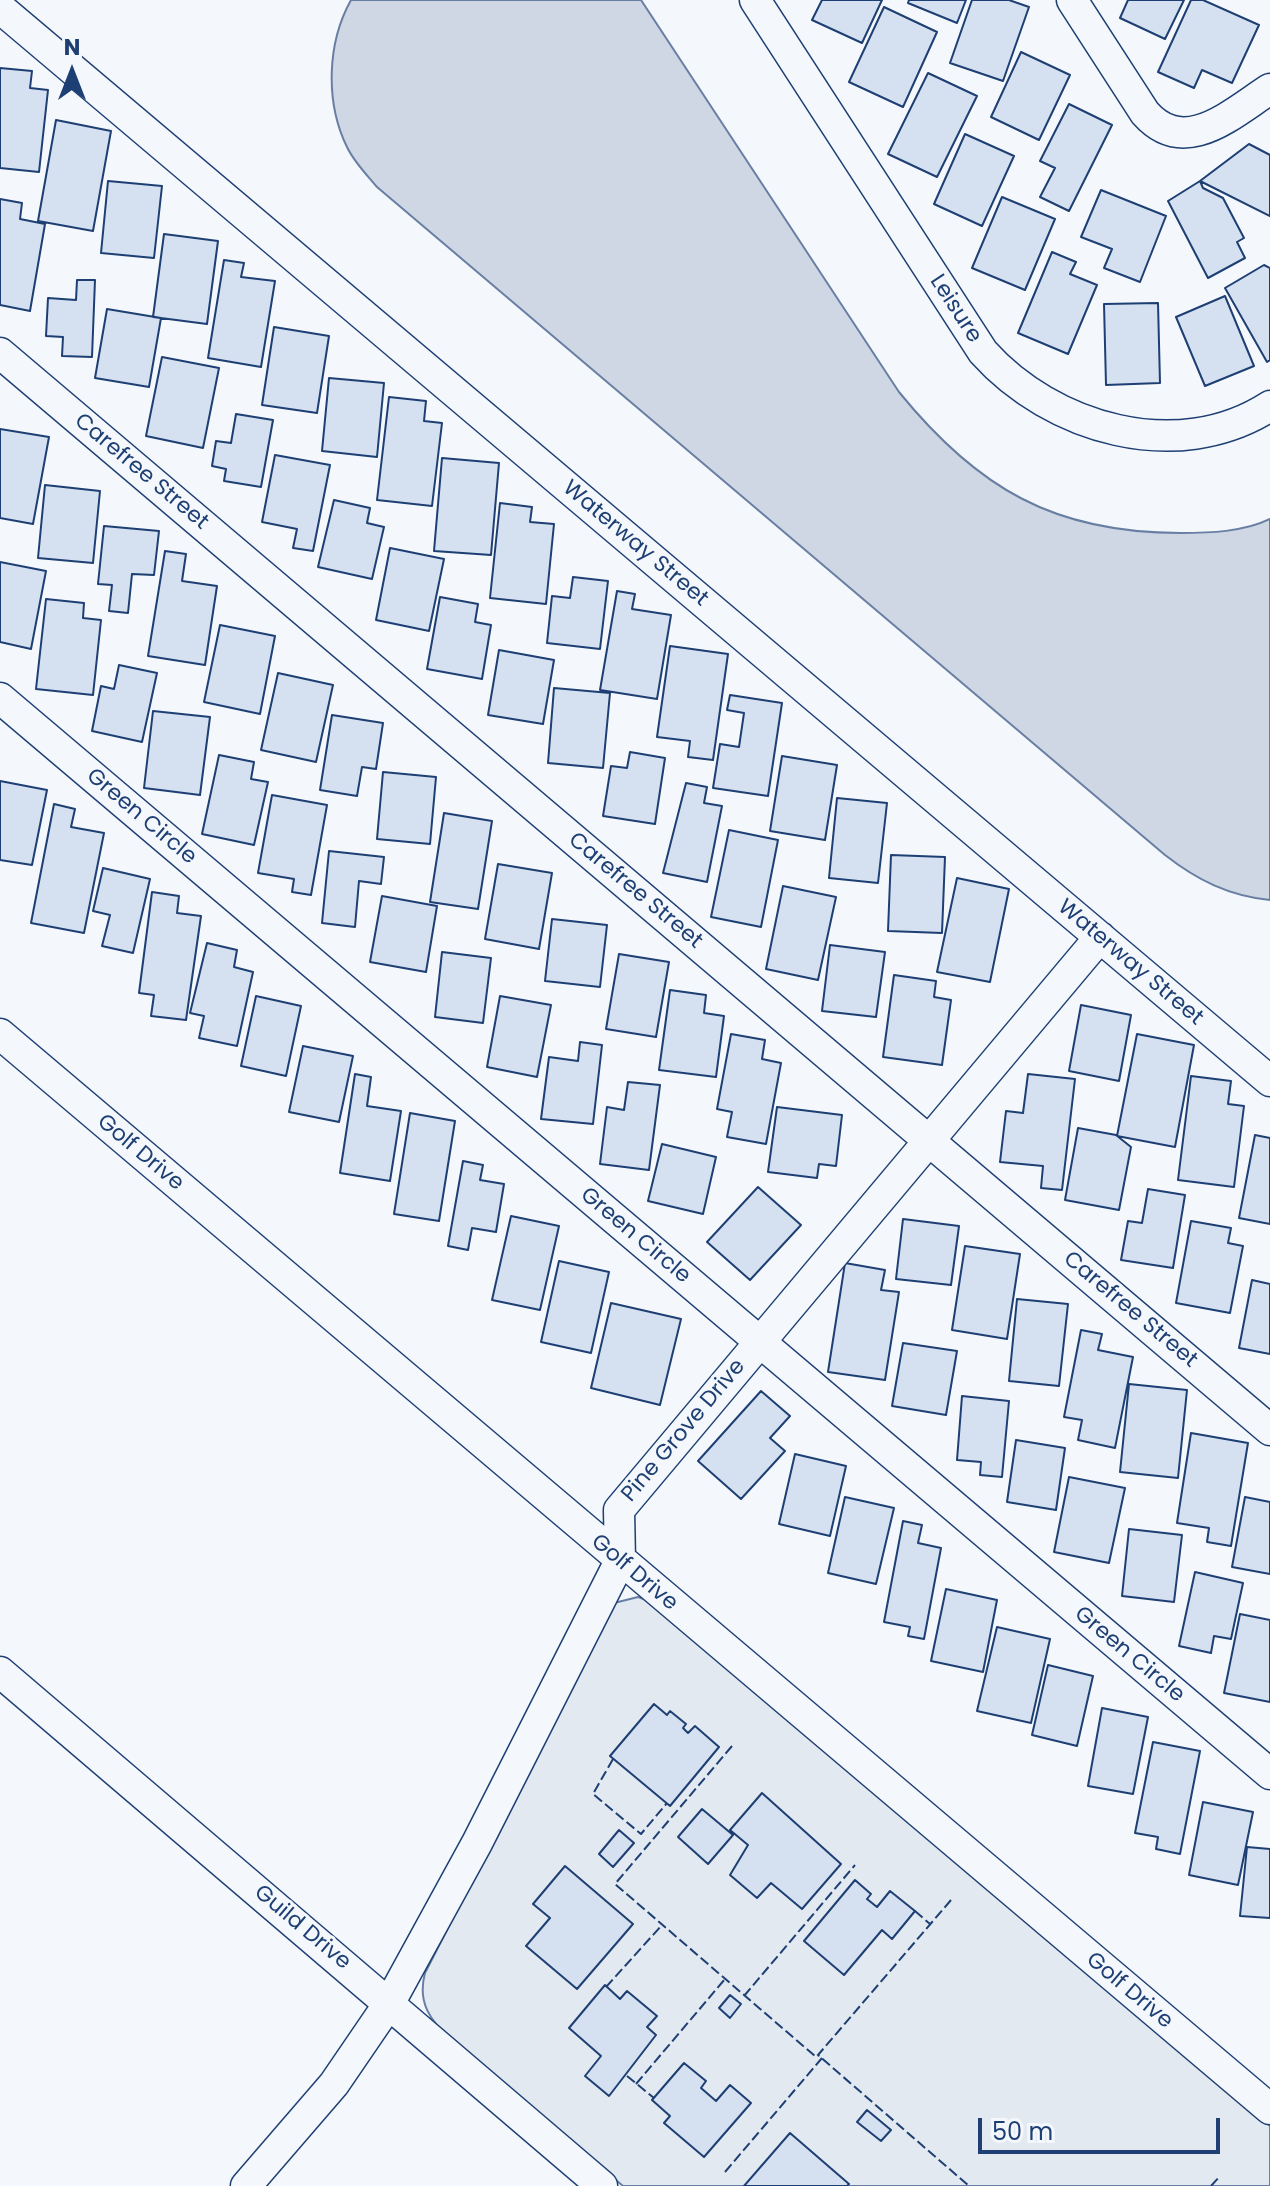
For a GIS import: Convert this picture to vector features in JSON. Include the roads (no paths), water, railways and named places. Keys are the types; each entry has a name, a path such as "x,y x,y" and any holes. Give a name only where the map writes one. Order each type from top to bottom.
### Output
{"street":[{"name":"Leisure","path":"755,0 983,352 1025,391 1083,422 1119,431 1155,434 1196,432 1234,422 1270,406"},
{"path":"1072,0 1155,125 1174,133 1195,134 1270,89"},
{"name":"Waterway Street","path":"0,8 1270,1081"},
{"name":"Carefree Street","path":"0,353 1270,1430"},
{"name":"Green Circle","path":"0,698 1270,1774"},
{"name":"Pine Grove Drive","path":"246,2186 334,2084 390,2002 477,1843 620,1561 619,1510 1100,937"},
{"name":"Golf Drive","path":"0,1034 1270,2109"},
{"name":"Guild Drive","path":"0,1672 602,2186"}]}
